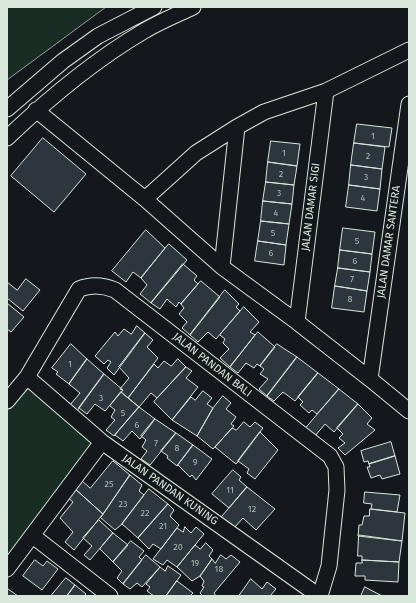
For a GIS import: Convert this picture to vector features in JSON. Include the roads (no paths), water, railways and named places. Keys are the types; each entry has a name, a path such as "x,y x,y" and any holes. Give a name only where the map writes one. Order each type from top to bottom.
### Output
{"street":[{"path":"7,109 68,57 98,36 154,7"},
{"path":"7,138 36,110 78,75 144,31 193,7"},
{"path":"145,199 196,153 237,127 264,112 326,91 409,50"},
{"name":"JALAN DAMAR SIGI","path":"297,322 326,91"},
{"name":"JALAN DAMAR SANTERA","path":"370,379 409,104"},
{"path":"36,110 145,199 222,267 297,322 409,411"},
{"path":"222,267 237,127"},
{"name":"JALAN PANDAN BALI","path":"7,401 27,377 79,289 87,286 104,286 115,290 330,456 336,467 337,490 329,566 320,596"},
{"name":"JALAN PANDAN KUNING","path":"27,377 102,442 320,596"},
{"path":"7,569 102,442"},
{"path":"33,536 110,596"}]}
